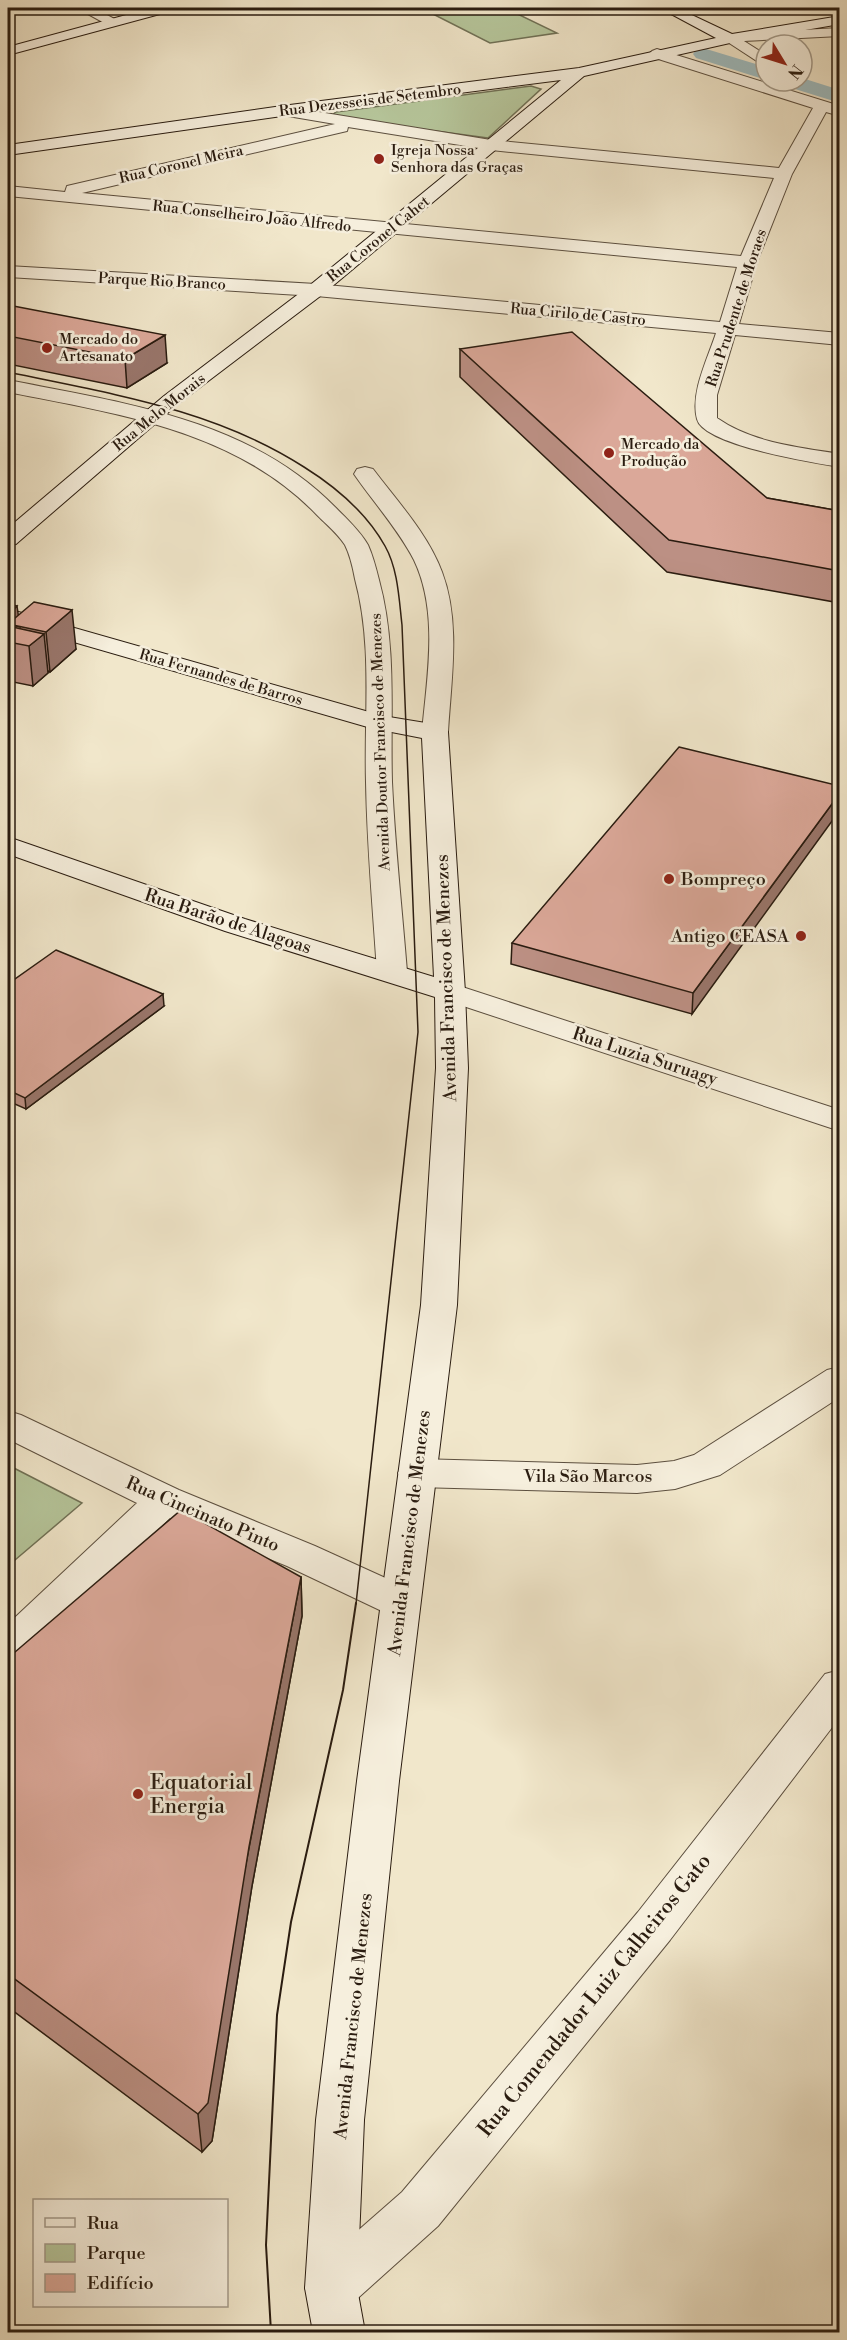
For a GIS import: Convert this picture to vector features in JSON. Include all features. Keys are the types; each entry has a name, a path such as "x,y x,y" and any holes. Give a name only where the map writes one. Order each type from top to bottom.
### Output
{"street":[{"path":"84,8 113,22"},
{"path":"8,51 166,8"},
{"path":"667,8 736,38 754,52"},
{"path":"736,38 840,20"},
{"path":"736,38 840,32"},
{"name":"Rua Dezesseis de Setembro","path":"8,150 282,111 579,73 736,38"},
{"path":"657,54 840,111"},
{"name":"Rua Coronel Cahet","path":"316,290 579,73"},
{"name":"Rua Prudente de Moraes","path":"822,105 784,174 748,262 707,395 707,420 714,426 752,441 840,461"},
{"path":"282,111 356,125 491,145 784,174"},
{"name":"Rua Coronel Meira","path":"8,208 50,196 356,125"},
{"name":"Rua Conselheiro João Alfredo","path":"8,191 748,262"},
{"name":"Parque Rio Branco","path":"8,272 316,290"},
{"name":"Rua Cirilo de Castro","path":"316,290 840,339"},
{"name":"Rua Melo Morais","path":"8,539 171,400 316,290"},
{"name":"Avenida Doutor Francisco de Menezes","path":"8,386 152,416 197,430 260,458 301,484 322,502 357,546 374,598 379,651 378,781 392,972"},
{"name":"Avenida Francisco de Menezes","path":"339,2332 332,2288 340,2120 400,1602 439,1305 452,1068 450,992 435,732 440,625 437,597 431,572 407,531 365,474"},
{"name":"Rua Fernandes de Barros","path":"8,616 380,723 435,732"},
{"name":"Rua Barão de Alagoas","path":"8,845 234,925 392,972 450,992"},
{"name":"Rua Luzia Suruagy","path":"450,992 840,1121"},
{"name":"Vila São Marcos","path":"417,1473 637,1479 675,1475 707,1465 840,1379"},
{"name":"Rua Cincinato Pinto","path":"8,1424 165,1500 301,1556 400,1602"},
{"path":"129,1534 130,1484"},
{"path":"8,1648 165,1500"},
{"name":"Rua Comendador Luiz Calheiros Gato","path":"332,2288 420,2209 654,1926 840,1686"}],"green space":[{"path":"505,8 557,33 490,43 423,9"},
{"path":"531,86 541,89 488,138 338,118 332,115 336,112"},
{"path":"8,1465 82,1503 8,1566"}],"building":[{"path":"8,305 165,335 125,359 8,336"},
{"name":"Mercado da Produção","path":"572,332 767,498 840,511 840,571 669,540 460,349"},
{"path":"34,602 72,610 46,632 8,624"},
{"path":"8,604 17,606 8,615"},
{"path":"8,626 44,634 29,646 8,642"},
{"path":"679,747 840,786 840,793 693,993 512,943"},
{"path":"56,950 163,994 25,1098 8,1090 8,984"},
{"name":"Equatorial Energia","path":"181,1510 301,1577 249,1847 208,2103 198,2114 8,1974 8,1658"}],"waterway":[{"path":"703,54 754,70"},
{"path":"814,89 840,97"}],"tram line":[{"path":"8,372 161,406 198,417 270,447 316,475 349,501 369,522 385,546 393,564 402,625 418,1032 356,1604"},
{"path":"271,2332 266,2245 277,2015 291,1922 343,1690 356,1603"}],"place":[{"name":"Igreja Nossa Senhora das Graças","path":"379,159"},
{"name":"Mercado do Artesanato","path":"47,348"},
{"name":"Mercado da Produção","path":"609,453"},
{"name":"Bompreço","path":"669,879"},
{"name":"Antigo CEASA","path":"801,936"},
{"name":"Equatorial Energia","path":"138,1794"}]}
